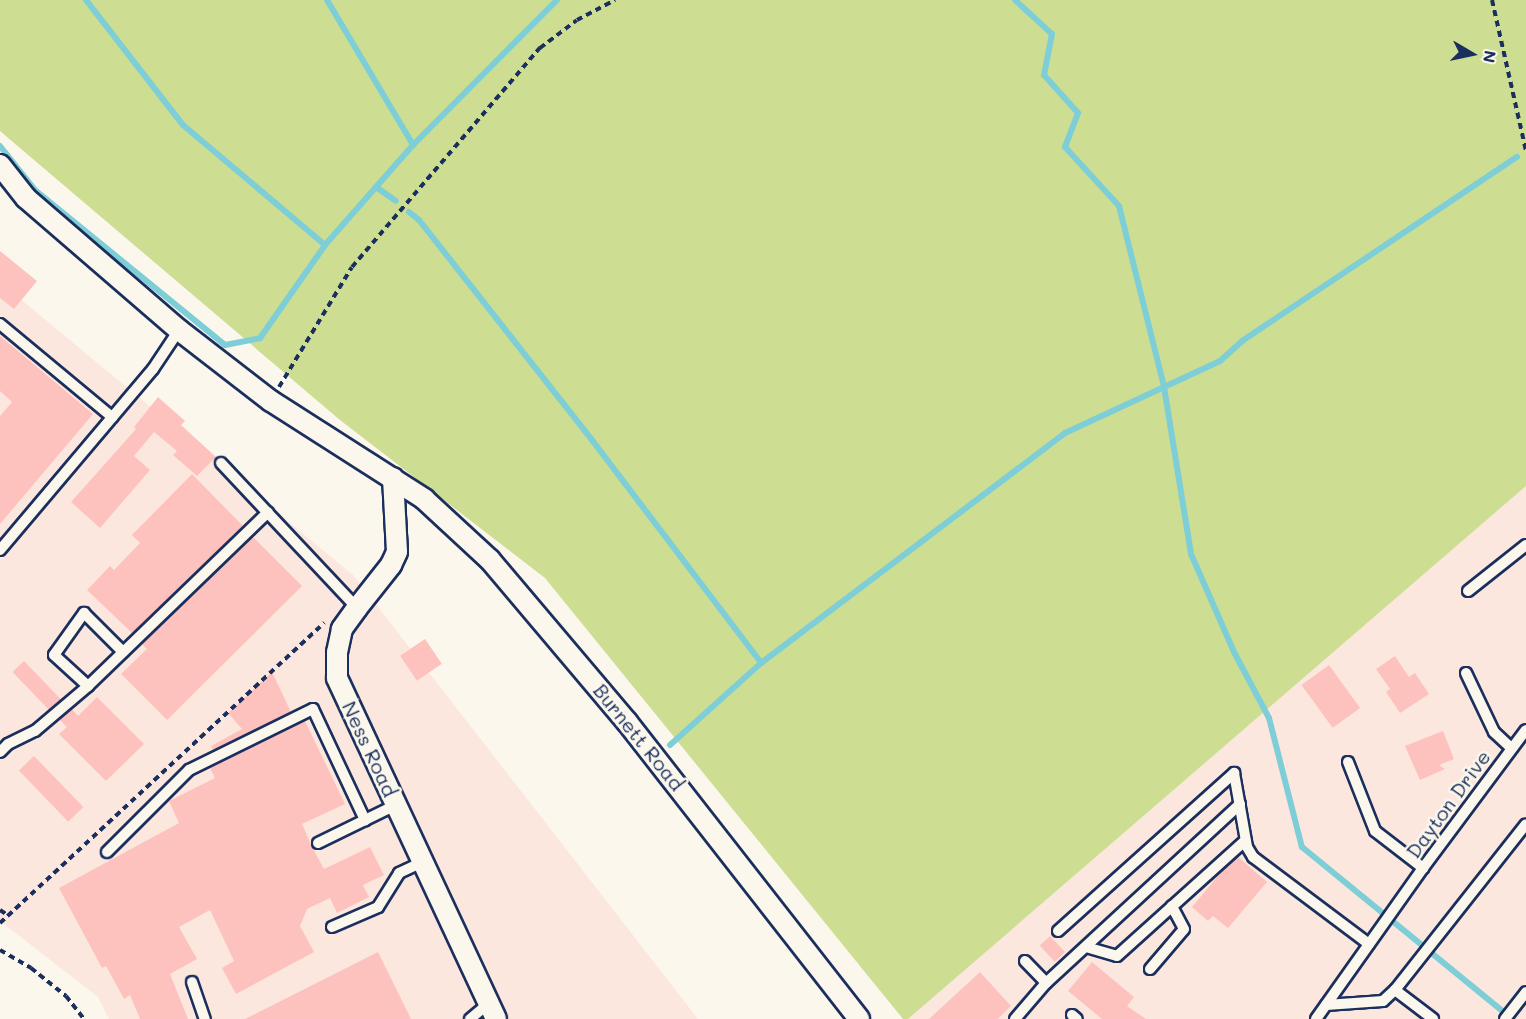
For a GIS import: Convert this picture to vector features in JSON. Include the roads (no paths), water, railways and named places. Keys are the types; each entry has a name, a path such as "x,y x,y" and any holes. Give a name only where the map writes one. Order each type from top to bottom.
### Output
{"street":[{"name":"Burnett Road","path":"0,165 26,198 179,330 271,400 424,499 487,556 544,621 697,809 860,1019"},
{"name":"Ness Road","path":"393,478 398,552 392,565 342,629 337,652 337,678 492,1011"}],"lane":[{"path":"0,324 112,417"},
{"path":"0,550 153,369 179,330"},
{"path":"221,463 357,608"},
{"path":"0,752 8,744 35,731 88,686 268,512"},
{"path":"1468,591 1526,545"},
{"path":"88,686 54,655 84,614 123,652"},
{"path":"1466,673 1494,732 1511,748"},
{"path":"107,852 189,770 313,709 365,820"},
{"name":"Dayton Drive","path":"1373,939 1526,730"},
{"path":"1348,762 1375,831 1423,868"},
{"path":"1058,931 1234,773 1246,840 1253,857 1373,939 1316,1019"},
{"path":"1015,1019 1046,983 1240,804"},
{"path":"318,843 396,805"},
{"path":"1326,1005 1383,1001 1395,990 1417,959 1526,824"},
{"path":"1086,947 1117,956 1246,840"},
{"path":"332,927 378,906 399,873 423,862"},
{"path":"1150,969 1184,929 1172,906"},
{"path":"1025,961 1046,983"},
{"path":"192,982 206,1019"},
{"path":"1395,990 1432,1019"},
{"path":"1505,1019 1526,992"},
{"path":"470,1019 492,1011"}],"waterway":[{"path":"86,0 183,125 325,245"},
{"path":"327,0 413,145"},
{"path":"0,146 35,190 225,345 260,338 325,245 413,145 557,0"},
{"path":"1015,0 1052,34 1044,75 1078,113 1065,147 1119,206 1164,387 1191,554 1235,654 1269,718 1302,847 1512,1019"},
{"path":"670,745 761,663 1065,433 1220,361 1242,341 1517,157"},
{"path":"376,187 396,201"},
{"path":"409,212 419,220 592,440 761,663"}]}
